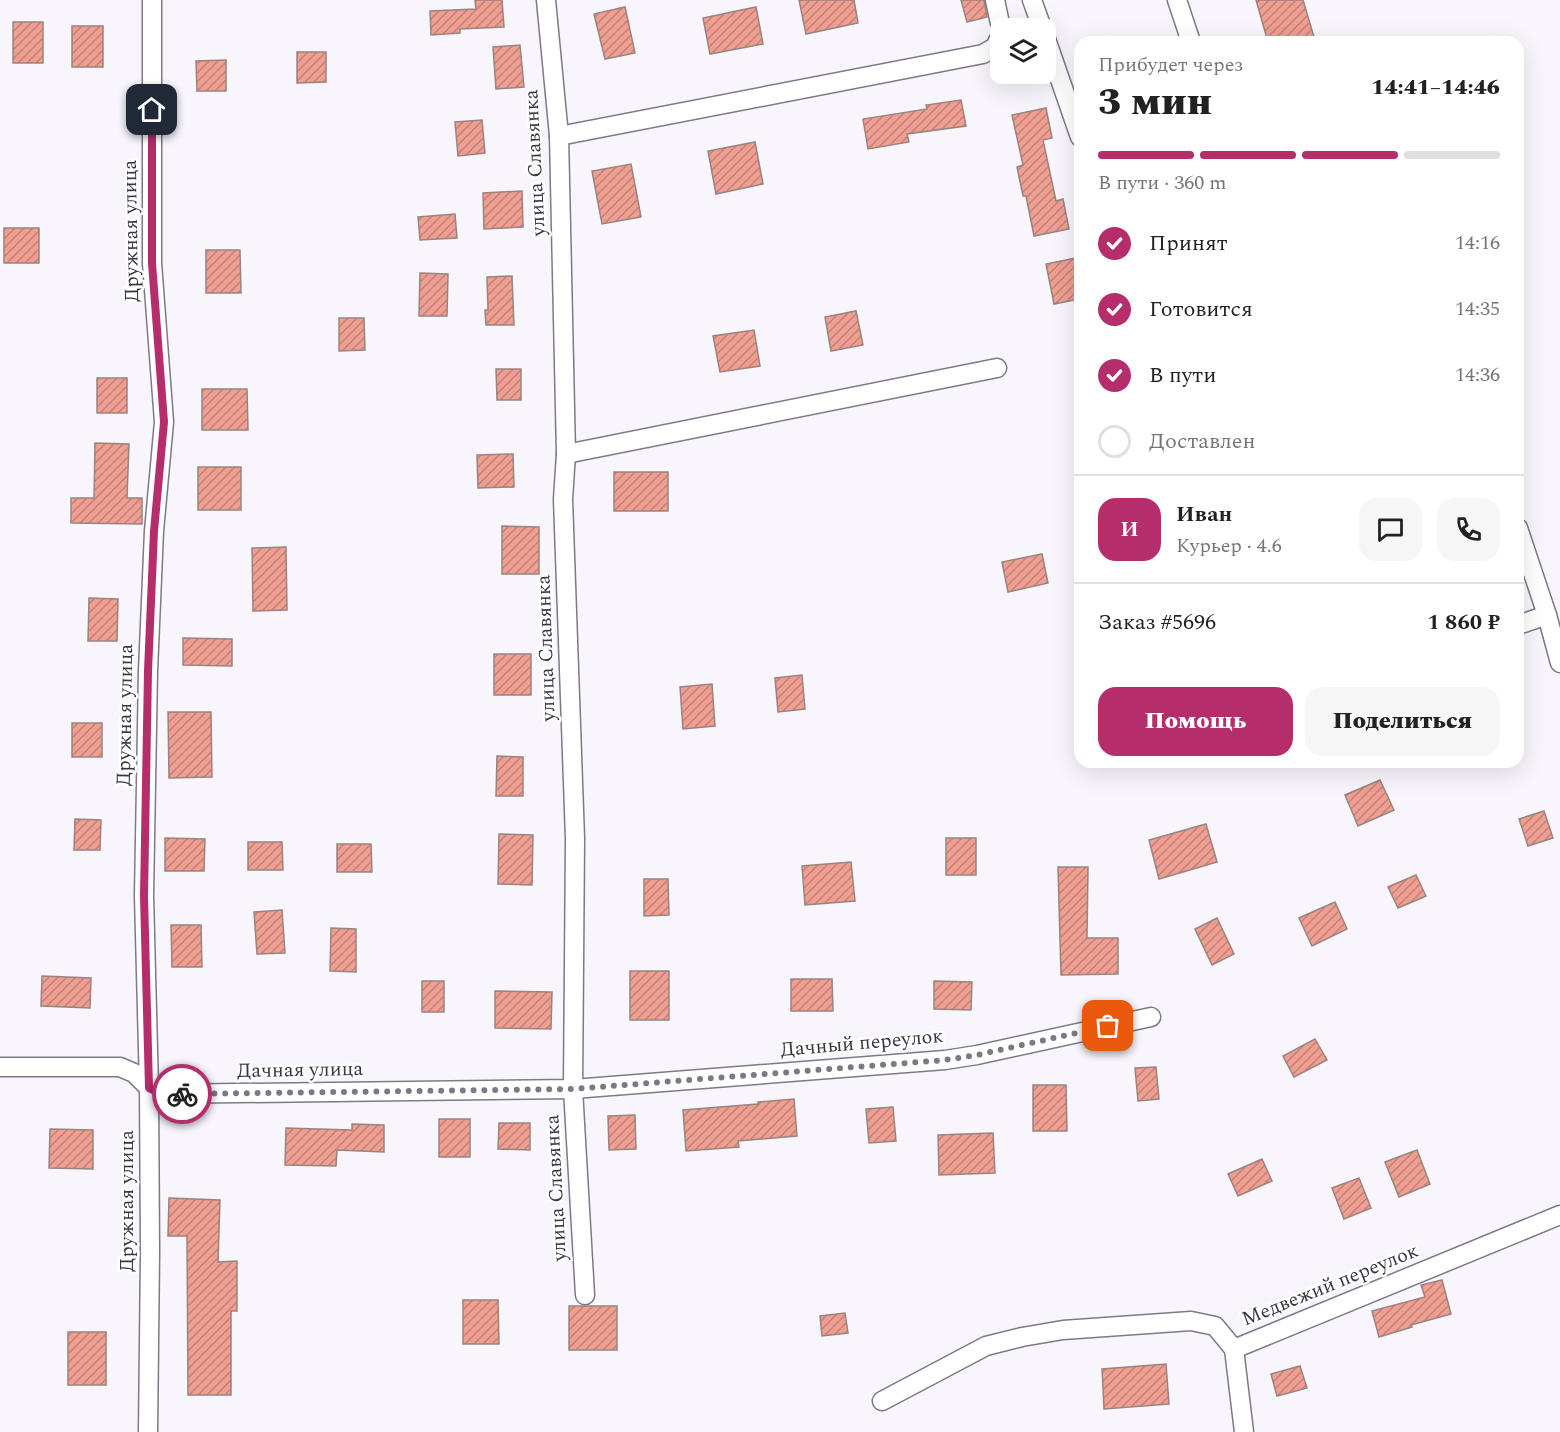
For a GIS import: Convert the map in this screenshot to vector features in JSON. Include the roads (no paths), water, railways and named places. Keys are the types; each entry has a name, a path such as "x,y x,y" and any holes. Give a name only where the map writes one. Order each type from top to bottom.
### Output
{"street":[{"name":"Дружная улица","path":"148,1432 149,1088 144,896 148,671 154,531 164,422 152,263 152,0"},
{"name":"улица Славянка","path":"546,0 559,136 566,454 563,500 575,839 573,1089 585,1295"},
{"path":"995,0 999,18"},
{"path":"1032,0 1038,18"},
{"path":"1177,0 1189,36"},
{"path":"559,136 983,54 990,50"},
{"path":"1056,68 1074,120"},
{"path":"566,454 997,368"},
{"path":"1524,546 1560,663"},
{"path":"1524,623 1547,615"},
{"name":"Дачный переулок","path":"573,1089 945,1060 1151,1017"},
{"name":"Дачная улица","path":"0,1067 120,1067 134,1072 149,1088 162,1094 573,1089"},
{"name":"Медвежий переулок","path":"882,1401 986,1346 1064,1330 1191,1322 1215,1326 1234,1349 1560,1215"},
{"path":"1234,1349 1244,1432"}]}
